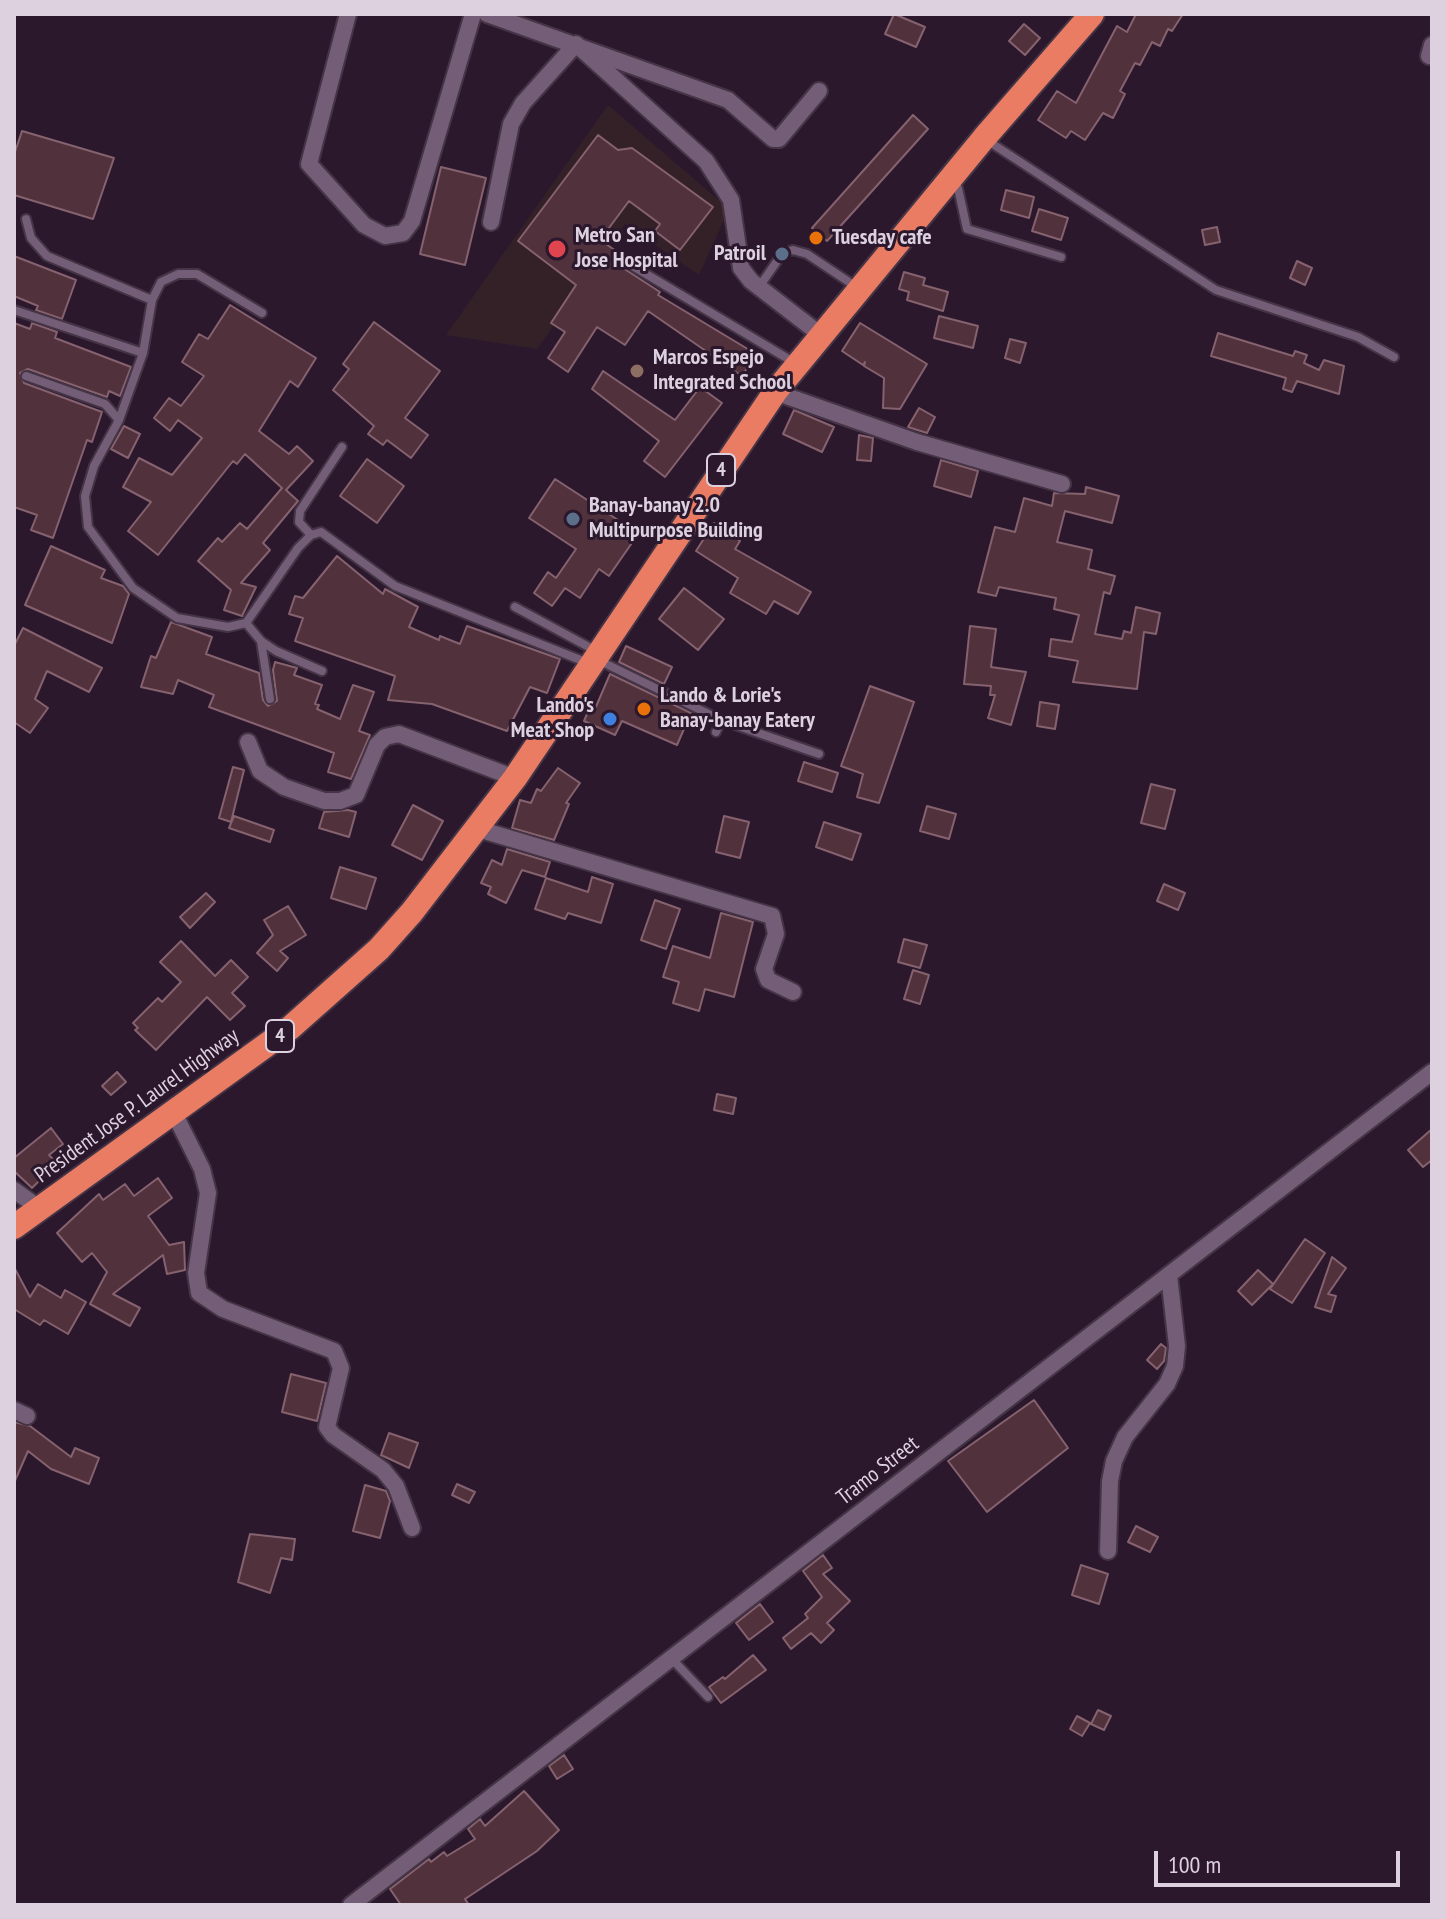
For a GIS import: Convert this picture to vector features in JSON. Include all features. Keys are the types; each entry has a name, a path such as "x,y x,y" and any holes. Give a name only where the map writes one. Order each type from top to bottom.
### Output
{"highway":[{"name":"President Jose P. Laurel Highway","path":"14,1227 290,1028 379,949 478,829 515,778 775,392 858,288 1092,14"}],"street":[{"path":"348,14 309,164 364,225 385,236 403,233 412,221 473,14"},
{"path":"487,14 728,100 773,139 779,139 819,91"},
{"path":"491,222 511,124 523,103 576,44"},
{"path":"576,44 706,161 731,200 741,268 759,287 821,335"},
{"path":"775,392 917,442 1062,484"},
{"path":"248,742 260,771 284,787 324,801 340,801 356,795 377,745 385,737 399,734 515,778"},
{"path":"478,829 772,916 776,934 764,969 768,980 793,992"},
{"name":"Tramo Street","path":"351,1905 1432,1072"},
{"path":"174,1113 202,1169 208,1193 196,1273 199,1293 223,1309 334,1351 341,1368 327,1427 383,1470 396,1486 412,1528"},
{"path":"14,1190 39,1208"},
{"path":"1108,1551 1110,1481 1114,1461 1125,1437 1167,1384 1175,1366 1177,1346 1169,1275"}],"lane":[{"path":"984,138 1216,290 1358,337 1394,357"},
{"path":"951,179 958,188 967,229 1061,257"},
{"path":"26,219 31,238 47,256 152,300"},
{"path":"759,287 782,254 793,250 807,254 858,288"},
{"path":"631,265 797,364"},
{"path":"262,313 197,274 178,274 161,282 152,300 143,353 119,420 94,466 85,496 88,527 133,588 177,618 228,627 246,623 298,548 311,535 321,532 395,586 596,659 721,720 819,754"},
{"path":"14,310 143,353"},
{"path":"26,376 105,404 119,420"},
{"path":"311,535 299,522 300,511 342,447"},
{"path":"515,607 596,659"},
{"path":"246,623 261,641 322,671"},
{"path":"261,641 270,699"},
{"path":"716,732 721,720"},
{"path":"671,1658 708,1697"}],"shaded area":[{"name":"Metro San Jose Hospital","path":"608,105 729,209 699,275 625,224 537,349 446,335"}],"building":[{"path":"894,14 925,27 916,47 885,34"},
{"path":"1136,14 1183,14 1172,31 1168,29 1160,46 1152,42 1140,65 1135,63 1120,91 1125,94 1113,118 1103,113 1085,140 1071,131 1066,138 1038,120 1057,91 1076,103 1117,26 1127,32"},
{"path":"1024,24 1040,38 1025,55 1009,41"},
{"path":"913,115 928,129 827,241 812,228"},
{"path":"22,131 114,158 93,219 14,195 14,155"},
{"path":"598,135 618,150 632,148 713,207 680,250 655,231 660,224 629,201 600,240 628,259 623,268 660,292 658,295 756,354 742,376 648,311 625,345 597,327 568,372 548,358 565,332 551,323 576,285 518,241"},
{"path":"441,167 486,178 465,265 420,254"},
{"path":"1006,190 1034,197 1029,218 1001,210"},
{"path":"1039,209 1068,218 1061,240 1032,231"},
{"path":"1217,227 1220,242 1205,245 1202,230"},
{"path":"14,256 76,280 62,319 36,310 38,306 14,296"},
{"path":"1297,261 1312,268 1305,285 1290,278"},
{"path":"904,272 925,278 923,285 948,292 943,311 907,300 909,292 899,289"},
{"path":"230,305 316,358 298,387 290,381 259,431 289,454 297,446 313,461 286,490 298,501 263,543 270,550 241,583 256,587 242,616 224,610 231,590 198,561 218,538 222,542 240,523 247,529 282,488 245,454 237,464 233,461 158,555 128,531 151,502 123,487 139,458 172,475 202,438 178,420 170,431 154,418 169,398 181,406 204,376 182,362 199,334 208,339"},
{"path":"939,316 978,326 973,348 934,338"},
{"path":"374,322 440,371 405,418 428,435 411,458 387,440 383,445 368,434 374,426 333,390 349,369 343,364"},
{"path":"14,323 30,329 32,323 57,332 55,338 131,367 120,396 109,391 107,397 28,369 20,373 24,383 102,412 92,442 87,440 53,538 31,530 37,515 14,507"},
{"path":"860,323 927,364 900,409 883,408 884,378 864,366 865,362 863,365 842,351"},
{"path":"1218,333 1293,356 1295,351 1307,355 1304,363 1319,370 1324,360 1344,366 1339,394 1297,381 1292,392 1283,389 1286,378 1211,356"},
{"path":"1010,339 1026,343 1020,363 1005,358"},
{"path":"603,371 675,420 700,387 722,403 665,477 644,461 659,441 592,389"},
{"path":"919,408 935,417 927,433 908,427"},
{"path":"794,410 834,427 822,452 783,434"},
{"path":"124,426 140,434 128,458 111,449"},
{"path":"859,435 873,438 871,461 857,460"},
{"path":"367,459 404,486 377,523 340,496"},
{"path":"941,460 978,471 971,497 934,486"},
{"path":"555,479 618,520 613,526 634,540 609,576 599,569 580,598 565,588 552,606 534,593 548,572 556,578 576,549 529,518"},
{"path":"1086,487 1119,496 1112,523 1065,511 1057,542 1092,550 1088,569 1115,576 1110,594 1104,592 1095,634 1122,639 1124,631 1131,633 1136,607 1160,613 1156,634 1144,632 1137,689 1073,682 1078,661 1049,656 1051,639 1072,642 1079,615 1054,609 1056,598 999,587 996,596 978,592 995,527 1015,532 1024,498 1052,506 1054,493 1085,494"},
{"path":"714,523 740,541 735,549 811,592 798,614 774,601 766,614 730,593 738,578 696,551"},
{"path":"51,546 105,570 101,578 123,586 129,594 112,643 25,605"},
{"path":"337,556 383,594 385,589 418,607 409,627 439,640 440,636 460,644 467,626 560,659 547,693 530,687 507,731 432,704 388,700 395,676 295,641 303,618 289,614 295,596 303,598"},
{"path":"684,588 724,619 698,650 659,619"},
{"path":"171,622 212,637 206,654 259,673 263,700 268,706 277,701 273,670 275,662 297,668 294,675 322,685 315,704 319,705 317,709 340,719 353,685 374,692 359,731 370,735 351,779 328,772 334,753 209,707 214,695 178,680 173,694 141,687 151,656 156,658"},
{"path":"970,626 996,629 991,667 1026,672 1011,725 988,718 995,695 990,695 991,686 964,684"},
{"path":"23,628 102,668 89,692 47,671 35,699 48,708 30,733 14,722 14,646"},
{"path":"626,646 672,667 664,684 619,662"},
{"name":"Lando & Lorie's Banay-banay Eatery","path":"610,674 691,713 677,745 622,721 615,735 584,721 590,707 595,709"},
{"path":"870,686 914,702 879,803 857,797 863,774 841,766"},
{"path":"1040,702 1059,705 1055,729 1037,726"},
{"path":"804,762 838,773 832,792 798,781"},
{"path":"233,767 244,770 231,822 219,818"},
{"path":"558,768 580,783 566,803 569,804 554,840 512,828 520,800 531,803 537,789 541,791"},
{"path":"1151,784 1175,790 1165,829 1141,823"},
{"path":"413,805 443,821 422,860 392,845"},
{"path":"927,806 956,814 949,839 920,831"},
{"path":"324,812 356,812 349,837 319,828"},
{"path":"234,816 274,830 270,842 229,828"},
{"path":"724,816 749,822 740,858 716,852"},
{"path":"824,822 861,834 852,860 816,847"},
{"path":"507,849 550,862 545,877 522,870 506,903 488,894 491,887 481,883 492,860 502,865"},
{"path":"340,867 376,878 366,909 331,898"},
{"path":"592,877 613,884 601,923 568,913 565,919 535,909 546,878 588,892"},
{"path":"1164,884 1185,893 1178,910 1157,901"},
{"path":"206,893 215,902 190,928 180,917"},
{"path":"655,900 680,909 666,949 641,940"},
{"path":"288,906 306,935 280,951 288,958 277,971 257,953 273,935 264,920"},
{"path":"721,913 753,922 734,997 705,989 699,1011 673,1003 679,982 663,977 673,946 710,958"},
{"path":"904,939 927,945 920,968 898,962"},
{"path":"181,941 215,976 231,960 248,977 232,993 245,1006 230,1020 207,997 156,1050 135,1030 138,1028 133,1023 158,998 162,1002 181,982 160,962"},
{"path":"913,970 929,975 920,1004 904,999"},
{"path":"117,1072 126,1082 111,1095 102,1086"},
{"path":"717,1094 736,1098 733,1114 714,1110"},
{"path":"51,1128 63,1144 49,1155 57,1163 32,1188 14,1171 14,1158"},
{"path":"1432,1129 1432,1160 1423,1167 1408,1150"},
{"path":"158,1178 172,1198 148,1216 169,1245 184,1242 185,1270 167,1274 163,1255 113,1294 140,1308 130,1326 90,1304 107,1272 92,1253 82,1262 57,1233 99,1194 103,1200 125,1184 134,1196"},
{"path":"1305,1239 1325,1253 1292,1303 1270,1289"},
{"path":"1332,1257 1346,1268 1328,1294 1336,1296 1331,1312 1315,1307"},
{"path":"14,1267 30,1297 38,1284 61,1298 65,1290 86,1302 68,1334 44,1320 40,1325 14,1309"},
{"path":"1258,1270 1273,1284 1252,1305 1238,1291"},
{"path":"1161,1344 1166,1348 1164,1361 1157,1369 1147,1360"},
{"path":"291,1374 326,1383 317,1421 282,1412"},
{"path":"1034,1400 1068,1448 987,1512 948,1461"},
{"path":"14,1422 30,1426 71,1457 75,1448 99,1458 89,1484 51,1469 28,1451 14,1483"},
{"path":"389,1433 418,1443 409,1468 381,1455"},
{"path":"457,1484 475,1492 469,1503 452,1495"},
{"path":"365,1485 386,1491 390,1501 380,1538 353,1531"},
{"path":"1136,1526 1158,1537 1150,1552 1128,1542"},
{"path":"250,1534 295,1539 292,1560 281,1558 270,1593 238,1582"},
{"path":"823,1555 832,1568 823,1574 850,1601 827,1623 834,1630 821,1643 811,1633 791,1649 783,1638 808,1618 805,1614 822,1597 803,1571"},
{"path":"1081,1565 1108,1574 1099,1604 1072,1595"},
{"path":"760,1604 773,1622 749,1640 736,1623"},
{"path":"753,1655 766,1670 721,1703 709,1687 723,1677 725,1679"},
{"path":"1098,1710 1111,1716 1104,1730 1091,1724"},
{"path":"1077,1716 1090,1723 1082,1736 1070,1729"},
{"path":"564,1755 573,1769 557,1779 549,1766"},
{"path":"524,1791 559,1830 537,1851 465,1899 469,1905 401,1905 390,1889 429,1859 431,1862 444,1852 447,1856 475,1839 468,1829 480,1819 485,1826"}],"place":[{"name":"Tuesday cafe","path":"816,238"},
{"name":"Metro San Jose Hospital","path":"557,249"},
{"name":"Patroil","path":"782,254"},
{"name":"Marcos Espejo Integrated School","path":"637,371"},
{"name":"Banay-banay 2.0 Multipurpose Building","path":"573,519"},
{"name":"Lando & Lorie's Banay-banay Eatery","path":"644,709"},
{"name":"Lando's Meat Shop","path":"610,719"}]}
